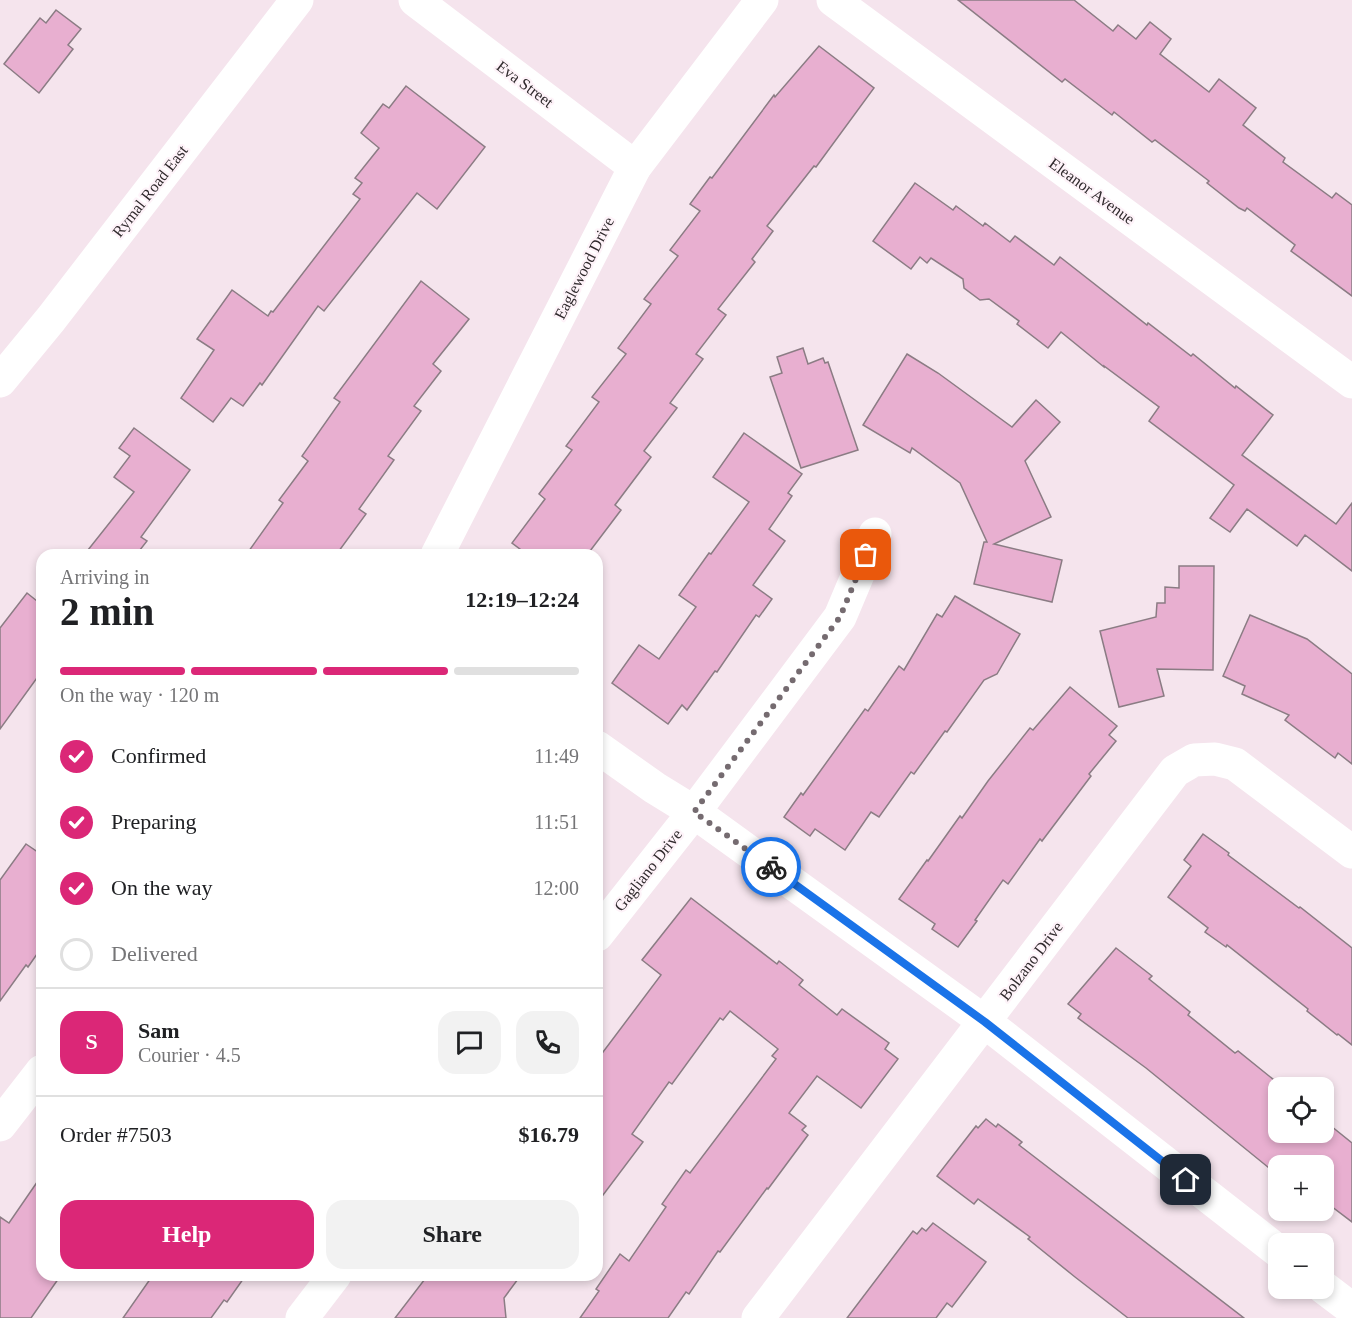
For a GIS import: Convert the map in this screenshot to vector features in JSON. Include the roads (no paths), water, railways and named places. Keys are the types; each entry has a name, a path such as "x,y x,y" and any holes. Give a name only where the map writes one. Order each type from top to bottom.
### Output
{"street":[{"name":"Rymal Road East","path":"0,381 51,319 297,0"},
{"name":"Eva Street","path":"415,0 635,167"},
{"name":"Eaglewood Drive","path":"440,549 635,167 762,0"},
{"name":"Eleanor Avenue","path":"833,0 1352,382"},
{"name":"Gagliano Drive","path":"603,927 694,812 840,617 875,534"},
{"path":"603,751 694,812 985,1022 1268,1243"},
{"name":"Bolzano Drive","path":"758,1318 1175,771 1194,760 1215,759 1235,764 1352,852"},
{"path":"0,1125 36,1079"},
{"path":"302,1318 330,1281"},
{"path":"1334,1295 1352,1309"}]}
